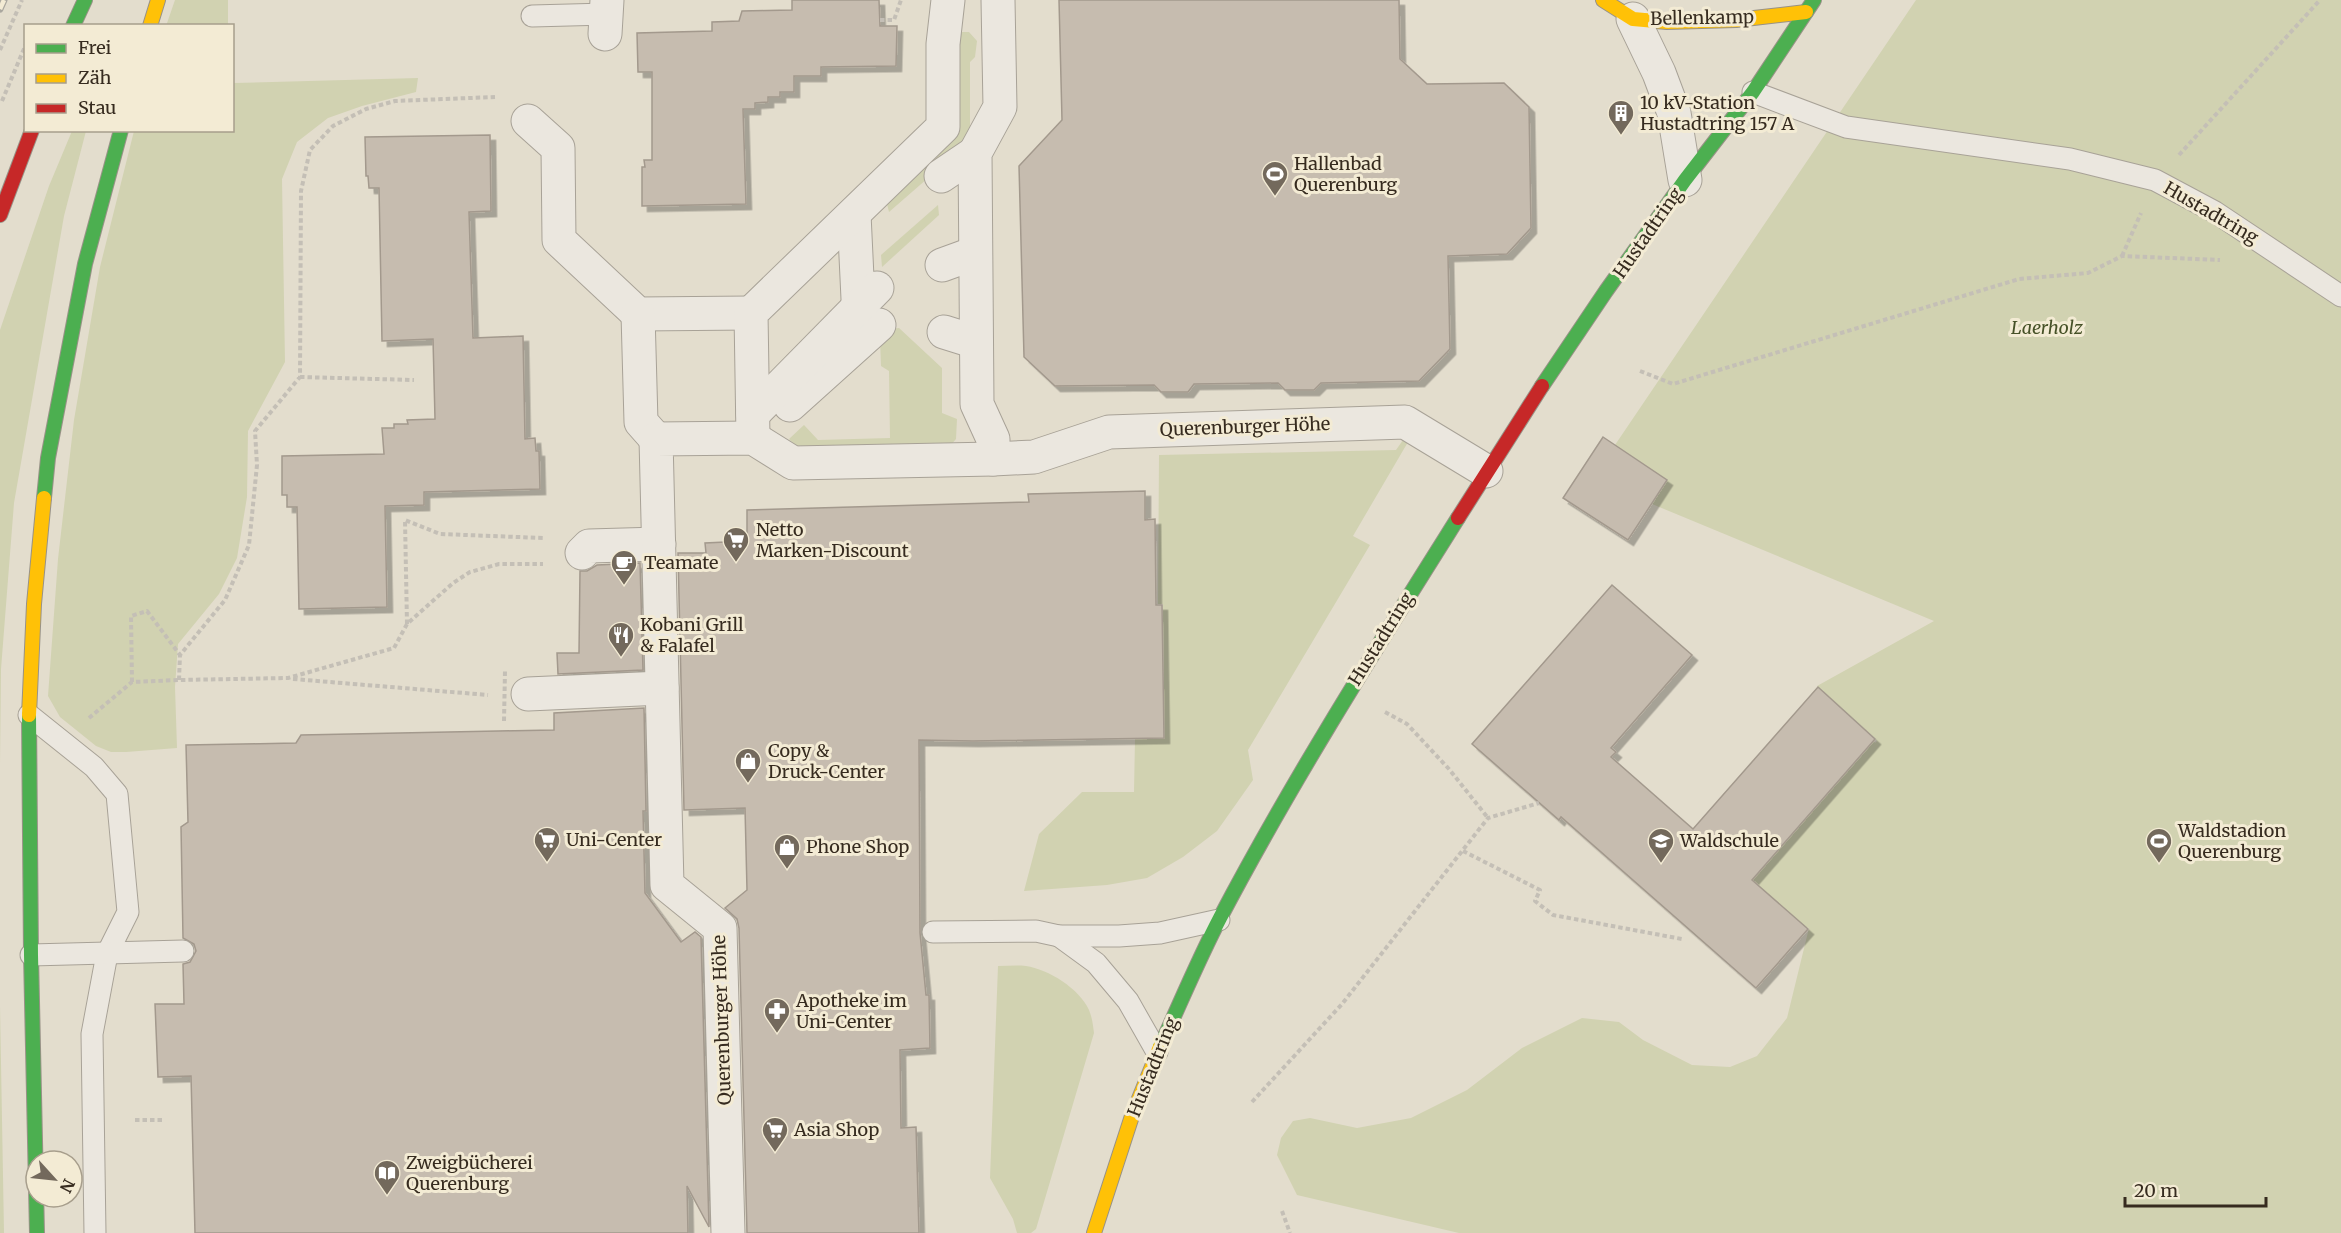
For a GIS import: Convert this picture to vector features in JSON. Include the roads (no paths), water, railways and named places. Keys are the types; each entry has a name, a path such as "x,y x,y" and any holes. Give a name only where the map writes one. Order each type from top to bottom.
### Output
{"main road":[{"path":"74,24 85,0"},
{"path":"151,24 159,0"},
{"name":"Bellenkamp","path":"1603,0 1634,19 1691,22 1810,6"},
{"name":"Hustadtring","path":"1094,1233 1132,1116 1157,1052 1220,920 1282,804 1348,692 1486,471 1606,291 1685,180 1753,92 1810,6"},
{"path":"0,215 32,132"},
{"path":"37,1233 29,715 34,604 48,458 85,264 120,132"}],"street":[{"path":"528,121 558,148 559,240 638,314 751,313 944,127 943,44 948,0"},
{"path":"941,176 975,153 1000,107 998,0"},
{"name":"Bellenkamp","path":"1634,19 1674,113 1685,180"},
{"path":"975,153 977,404 993,439 993,459"},
{"path":"638,314 641,422 656,439 753,426 868,316 866,247 854,214"},
{"path":"942,265 975,252"},
{"path":"751,313 753,426"},
{"path":"944,332 976,342"},
{"name":"Querenburger Höhe","path":"753,426 793,463 1034,457 1109,432 1406,422 1486,471"},
{"name":"Querenburger Höhe","path":"656,439 667,885 720,928 728,1233"},
{"path":"582,553 589,546 659,544"},
{"path":"518,695 662,688"}],"lane":[{"path":"531,16 606,16"},
{"name":"Hustadtring","path":"1753,92 1846,127 2070,159 2155,180 2215,212 2341,296"},
{"path":"29,715 94,767 117,794 128,912 107,954 92,1034 95,1233"},
{"path":"933,932 1036,931 1059,936 1160,933 1220,920"},
{"path":"1059,936 1096,963 1128,1001 1157,1052"},
{"path":"31,955 183,951"}],"railway":[{"path":"0,9 4,0"}],"place":[{"name":"10 kV-Station Hustadtring 157 A","path":"1621,136"},
{"name":"Hallenbad Querenburg","path":"1275,197"},
{"name":"Netto Marken-Discount","path":"736,563"},
{"name":"Teamate","path":"624,586"},
{"name":"Kobani Grill & Falafel","path":"621,658"},
{"name":"Copy & Druck-Center","path":"748,784"},
{"name":"Uni-Center","path":"547,863"},
{"name":"Waldschule","path":"1661,864"},
{"name":"Waldstadion Querenburg","path":"2159,864"},
{"name":"Phone Shop","path":"787,870"},
{"name":"Apotheke im Uni-Center","path":"777,1034"},
{"name":"Asia Shop","path":"775,1153"},
{"name":"Zweigbücherei Querenburg","path":"387,1196"}],"park label":[{"name":"Laerholz","path":"2047,328"}]}
